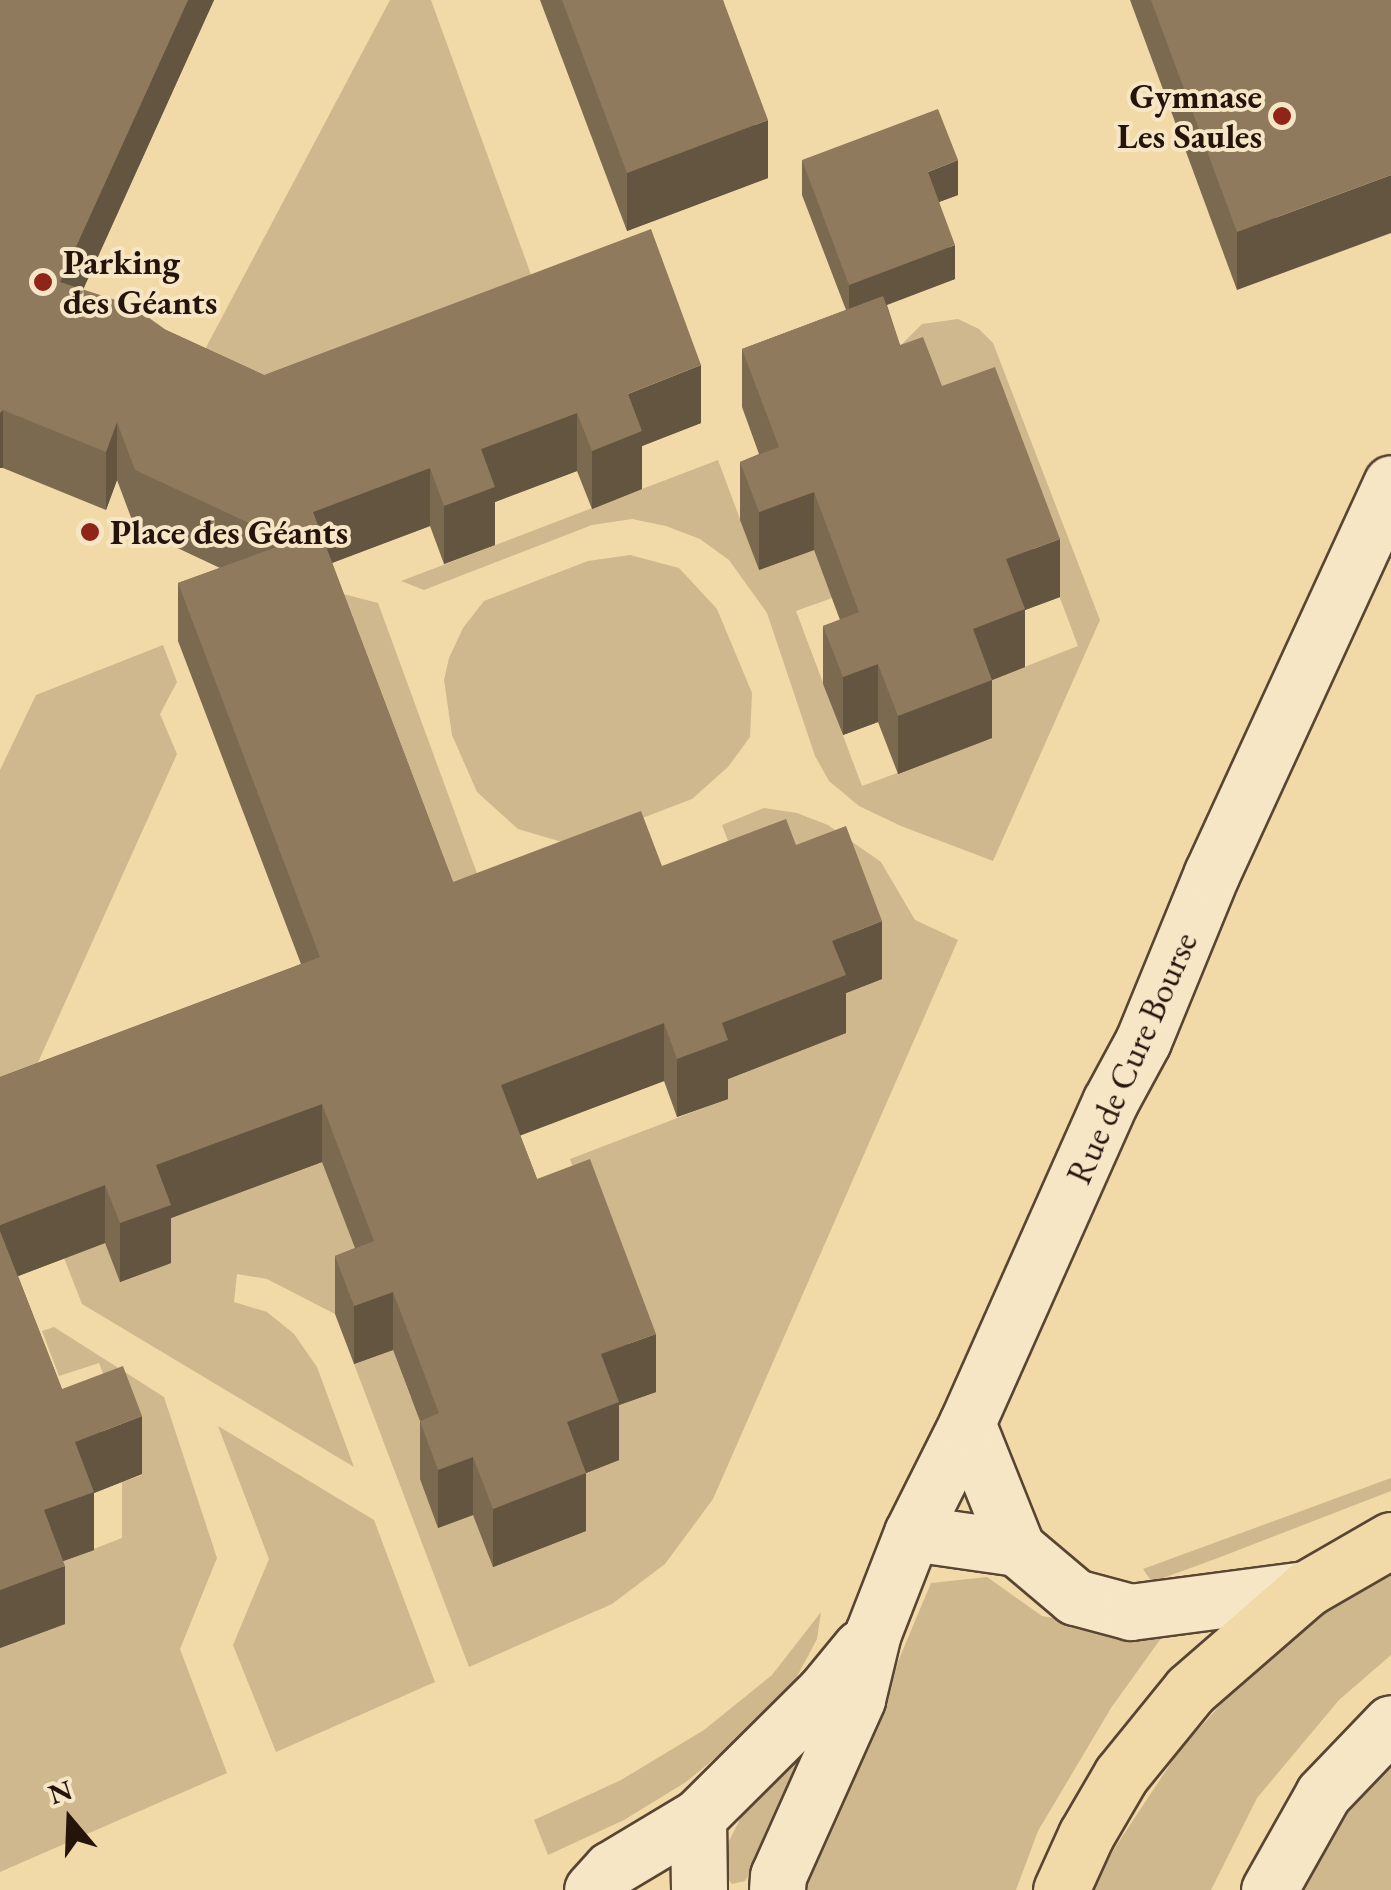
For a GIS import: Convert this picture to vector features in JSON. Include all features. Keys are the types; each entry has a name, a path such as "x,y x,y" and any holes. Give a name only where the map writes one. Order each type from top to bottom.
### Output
{"main road":[{"path":"1061,1890 1086,1835 1121,1775 1190,1690 1306,1589 1391,1540"}],"street":[{"name":"Rue de Cure Bourse","path":"776,1890 778,1876 857,1699 873,1633 912,1533 967,1423 1391,484"},
{"path":"967,1423 1018,1548 1075,1597 1113,1610 1174,1608 1306,1589"},
{"path":"912,1533 1018,1548"},
{"name":"Rue de Cure Bourse","path":"592,1890 610,1869 698,1817 824,1692 873,1633"},
{"path":"1269,1890 1322,1794 1391,1723"},
{"path":"698,1817 698,1890"}],"shaded area":[{"path":"390,0 431,0 537,291 248,394 202,355"},
{"path":"958,319 979,329 993,343 1100,620 993,861 859,806 829,781 815,756 767,613 729,560 700,539 632,519 592,525 424,590 401,581 718,460 759,570 814,550 832,598 796,611 862,786 992,738 973,687 1078,646 976,374 923,395 897,349 922,324"},
{"path":"630,555 679,568 717,609 752,693 750,737 728,767 692,799 572,845 518,829 477,792 452,735 444,680 449,658 463,628 484,601 588,561"},
{"path":"320,588 378,603 493,917 460,959"},
{"path":"163,645 177,682 160,714 177,754 31,1078 0,1103 0,770 36,695"},
{"path":"764,808 797,813 828,825 881,862 915,920 958,940 713,1499 665,1564 612,1604 469,1667 354,1364 393,1350 411,1398 427,1393 438,1528 567,1480 590,1217 570,1159 727,1099 722,1081 845,1033 747,892 722,825"},
{"path":"328,1159 374,1299 335,1314 267,1279 237,1274 234,1302 267,1312 294,1334 317,1367 354,1467 82,1304 64,1258 105,1243 120,1281 156,1223"},
{"path":"54,1327 164,1397 217,1558 180,1649 227,1773 0,1872 0,1648 44,1568 122,1538 122,1482 142,1475 99,1363 59,1376 42,1331"},
{"path":"218,1426 374,1520 435,1682 276,1752 233,1645 269,1559"},
{"path":"1391,1478 1391,1491 1218,1558 1152,1582 1143,1569"},
{"path":"1391,1563 1391,1655 1339,1700 1257,1798 1211,1890 1093,1890 1114,1849 1179,1751 1266,1654 1315,1609"},
{"path":"987,1577 1042,1616 1162,1637 1111,1708 1038,1831 1016,1890 802,1890 931,1583"},
{"path":"821,1612 817,1639 793,1684 748,1731 686,1782 624,1820 548,1855 534,1820 621,1780 704,1730 772,1675"},
{"path":"841,1697 772,1839 745,1881 732,1884 724,1874 729,1841 754,1792"},
{"path":"1391,1746 1391,1890 1289,1890 1303,1855"}],"building":[{"path":"0,0 188,0 60,282 131,305 166,330 264,375 651,229 701,365 628,394 642,431 592,451 577,413 481,449 495,487 444,506 430,468 313,512 453,882 641,811 662,866 786,819 796,845 846,826 882,921 832,941 846,975 722,1023 728,1040 677,1059 664,1023 501,1085 537,1179 590,1159 656,1334 601,1354 619,1402 567,1422 586,1473 493,1509 473,1457 438,1470 420,1421 439,1413 393,1292 354,1306 335,1256 374,1241 322,1104 156,1165 171,1205 120,1223 105,1185 0,1225 0,1077 320,957 178,583 290,542 135,470 117,422 106,452 3,410 0,413"},
{"path":"562,0 723,0 768,120 627,173"},
{"name":"Gymnase Les Saules","path":"1151,0 1391,0 1391,175 1237,232"},
{"path":"938,109 958,160 928,172 955,245 849,285 802,160"},
{"path":"883,296 900,345 923,337 942,386 995,367 1060,539 1006,559 1025,609 973,629 992,680 898,716 878,664 843,677 823,626 859,612 814,492 759,512 740,462 779,447 742,349"},
{"path":"0,1231 62,1389 123,1366 142,1416 75,1442 94,1492 44,1510 65,1566 0,1590"}],"place":[{"name":"Gymnase Les Saules","path":"1282,116"},
{"name":"Parking des Géants","path":"43,282"},
{"name":"Place des Géants","path":"90,532"}]}
